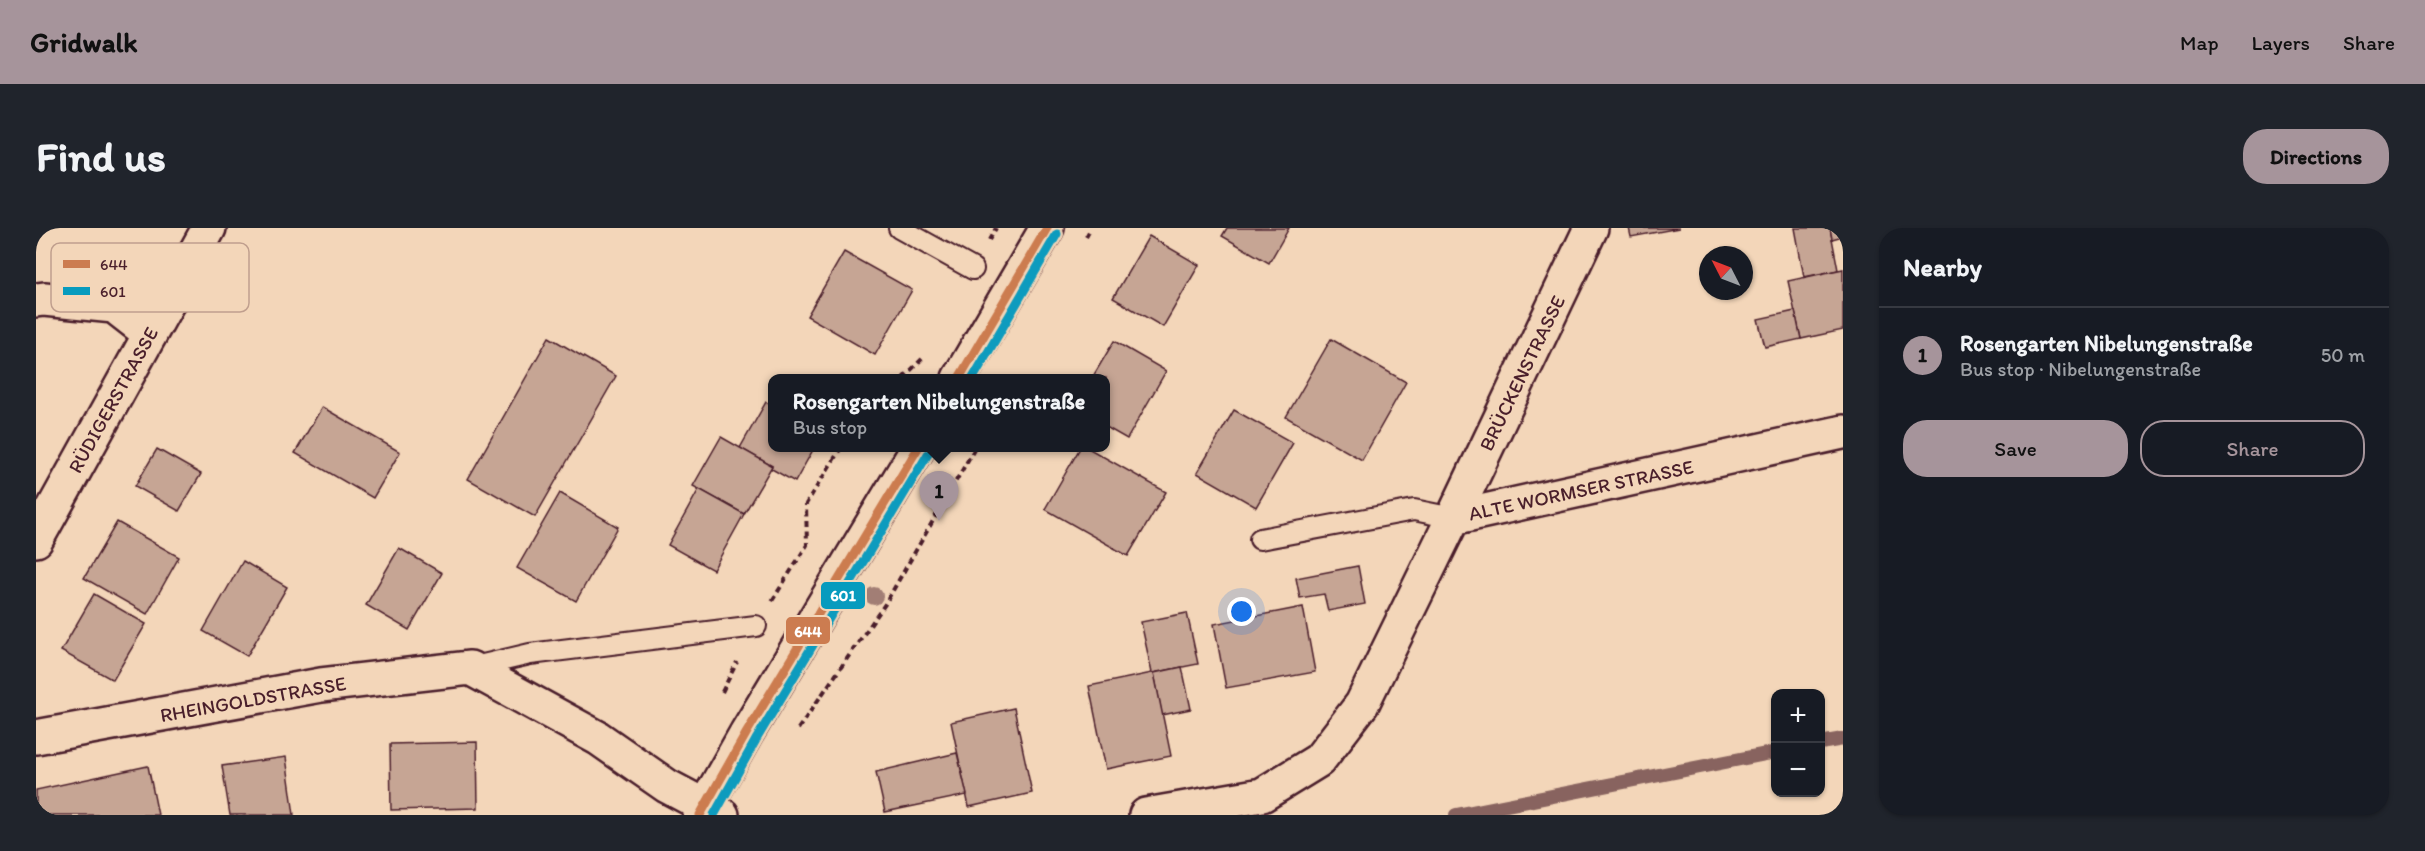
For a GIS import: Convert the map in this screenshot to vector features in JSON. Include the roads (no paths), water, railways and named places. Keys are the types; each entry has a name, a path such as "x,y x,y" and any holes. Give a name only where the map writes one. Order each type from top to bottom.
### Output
{"street":[{"name":"RÜDIGERSTRASSE","path":"201,243 209,228"},
{"path":"961,374 1047,228"},
{"name":"BRÜCKENSTRASSE","path":"1453,518 1591,228"},
{"path":"36,300 51,300"},
{"path":"122,312 150,334"},
{"name":"RÜDIGERSTRASSE","path":"36,540 162,312"},
{"name":"ALTE WORMSER STRASSE","path":"1146,815 1262,795 1319,760 1362,704 1453,518 1843,432"},
{"path":"471,668 598,738 709,812 915,452"},
{"name":"RHEINGOLDSTRASSE","path":"36,737 321,685 471,668"}],"lane":[{"path":"899,228 972,269"},
{"path":"1260,539 1414,510 1453,518"},
{"name":"RHEINGOLDSTRASSE","path":"471,668 530,654 756,626"}],"waterway":[{"path":"1825,742 1843,739"},
{"path":"1456,815 1771,753"}],"place":[{"name":"Rosengarten Nibelungenstraße","path":"939,521"}]}
